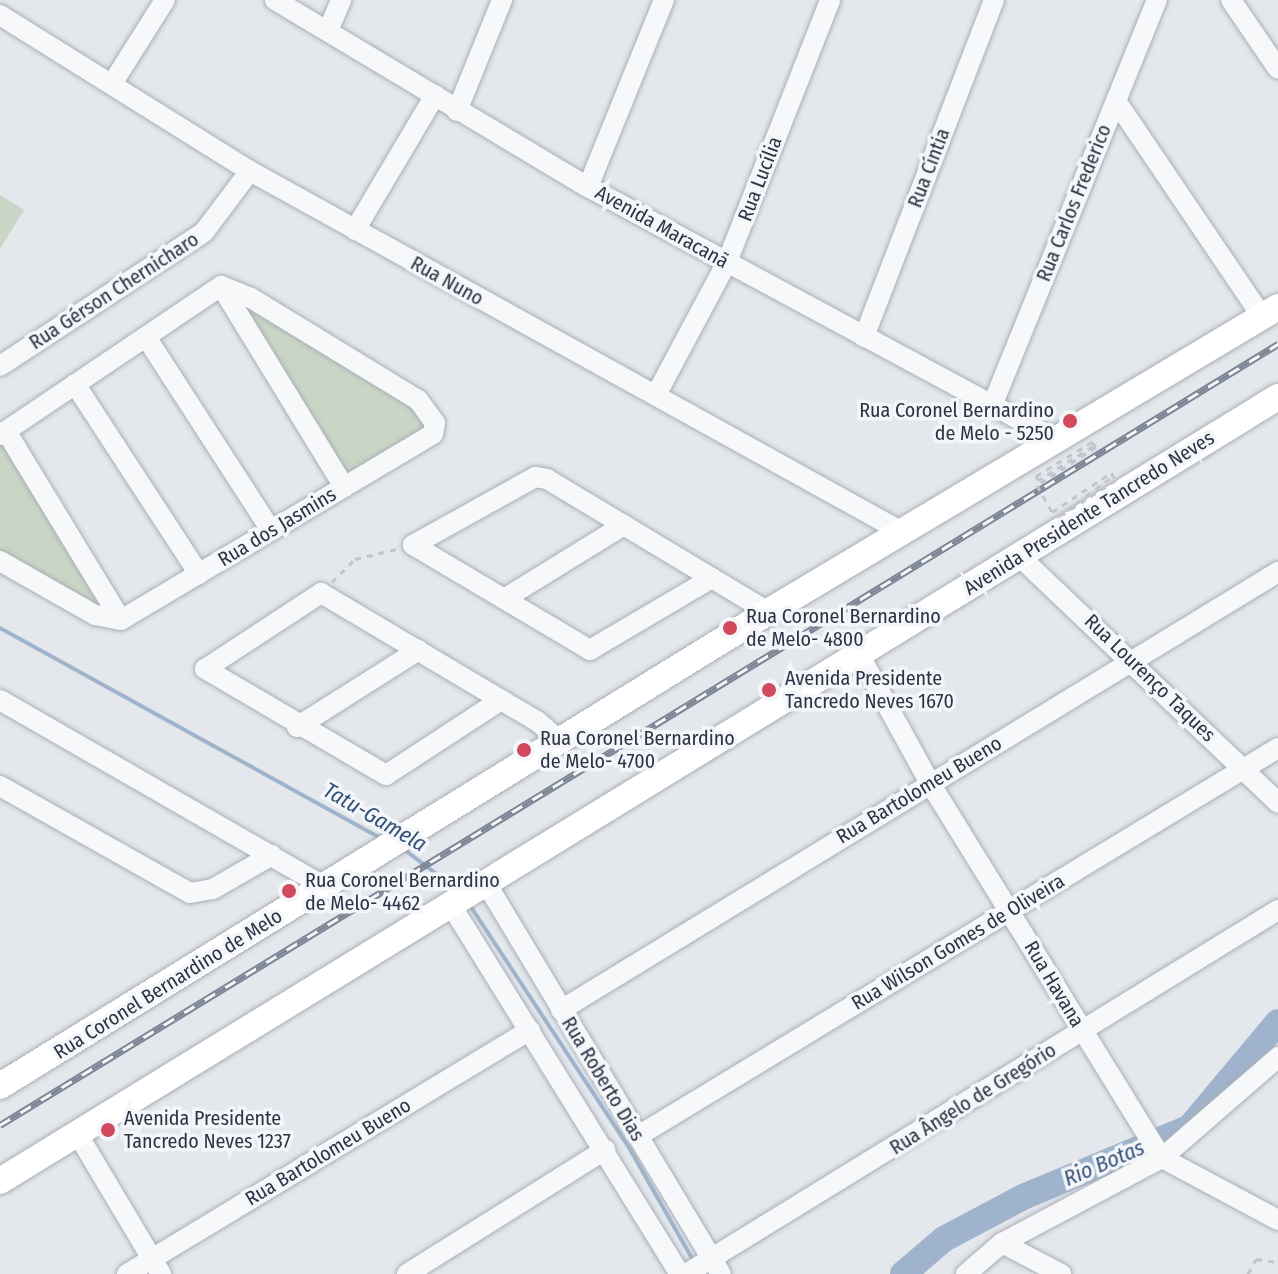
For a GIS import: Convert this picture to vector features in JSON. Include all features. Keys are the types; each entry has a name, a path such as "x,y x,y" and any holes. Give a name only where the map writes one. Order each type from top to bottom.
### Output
{"main road":[{"name":"Rua Coronel Bernardino de Melo","path":"0,1086 768,612 1270,312"},
{"name":"Avenida Presidente Tancredo Neves","path":"0,1181 1278,397"}],"street":[{"path":"112,84 165,0"},
{"name":"Avenida Maracanã","path":"275,0 588,187 1057,440"},
{"path":"328,31 341,0"},
{"path":"457,111 502,0"},
{"path":"588,187 664,0"},
{"name":"Rua Lucília","path":"656,395 727,262 830,0"},
{"name":"Rua Cíntia","path":"864,337 994,0"},
{"name":"Rua Carlos Frederico","path":"992,406 1157,0"},
{"path":"1231,0 1278,69"},
{"name":"Rua Nuno","path":"0,15 250,171 902,532"},
{"path":"355,230 435,95"},
{"path":"1116,101 1270,312"},
{"name":"Rua Gérson Chernicharo","path":"0,366 204,232 250,171"},
{"path":"121,620 3,433 221,286 344,487"},
{"name":"Rua dos Jasmins","path":"121,620 433,434 435,423 418,400 221,286"},
{"path":"146,337 271,530"},
{"path":"75,384 199,574"},
{"path":"712,578 597,649 575,644 413,545 524,480 547,479 624,525 712,578 768,612"},
{"path":"504,599 624,525"},
{"name":"Rua Lourenço Taques","path":"1019,556 1133,660 1278,803"},
{"path":"0,561 95,615 121,620"},
{"name":"Rua Bartolomeu Bueno","path":"561,1010 1278,572"},
{"path":"501,700 386,775 218,681 205,669 210,661 321,593 537,721 559,740"},
{"path":"297,727 419,650"},
{"name":"Rua Havana","path":"859,654 930,783 1161,1156"},
{"path":"0,700 325,887"},
{"name":"Rua Wilson Gomes de Oliveira","path":"638,1136 1278,748"},
{"path":"0,786 190,893 213,889 272,855"},
{"name":"Rua Roberto Dias","path":"484,884 714,1265"},
{"name":"Rua Roberto Dias","path":"454,903 680,1274"},
{"name":"Rua Ângelo de Gregório","path":"686,1274 714,1265 1278,910"},
{"name":"Rua Bartolomeu Bueno","path":"127,1274 156,1266 530,1030"},
{"path":"966,1274 1002,1243 1161,1156 1278,1057"},
{"path":"77,1133 156,1266"},
{"path":"407,1274 605,1150"},
{"path":"1161,1156 1278,1220"},
{"path":"1002,1243 1061,1274"}],"path":[{"path":"1096,444 1093,446 1082,453 1039,480 1036,476 1092,442 1096,447 1037,485 1052,512 1111,473 1116,480 1057,518 1113,476"},
{"path":"321,593 355,559 413,545"},
{"path":"1248,1274 1256,1259 1278,1262"}],"green space":[{"path":"0,195 24,210 0,249"},
{"path":"229,288 414,403 433,434 346,483"},
{"path":"0,440 116,617 0,560"}],"waterway":[{"name":"Tatu-Gamela","path":"0,628 383,839"},
{"name":"Tatu-Gamela","path":"402,848 455,888"},
{"name":"Tatu-Gamela","path":"469,904 631,1151 694,1262"},
{"name":"Rio Botas","path":"903,1274 944,1239 1023,1197 1189,1128 1278,1022"}],"railway":[{"path":"0,1125 1278,344"}],"place":[{"name":"Rua Coronel Bernardino de Melo - 5250","path":"1070,421"},
{"name":"Rua Coronel Bernardino de Melo- 4800","path":"730,628"},
{"name":"Avenida Presidente Tancredo Neves 1670","path":"769,690"},
{"name":"Rua Coronel Bernardino de Melo- 4700","path":"524,750"},
{"name":"Rua Coronel Bernardino de Melo- 4462","path":"289,891"},
{"name":"Avenida Presidente Tancredo Neves 1237","path":"108,1130"}]}
